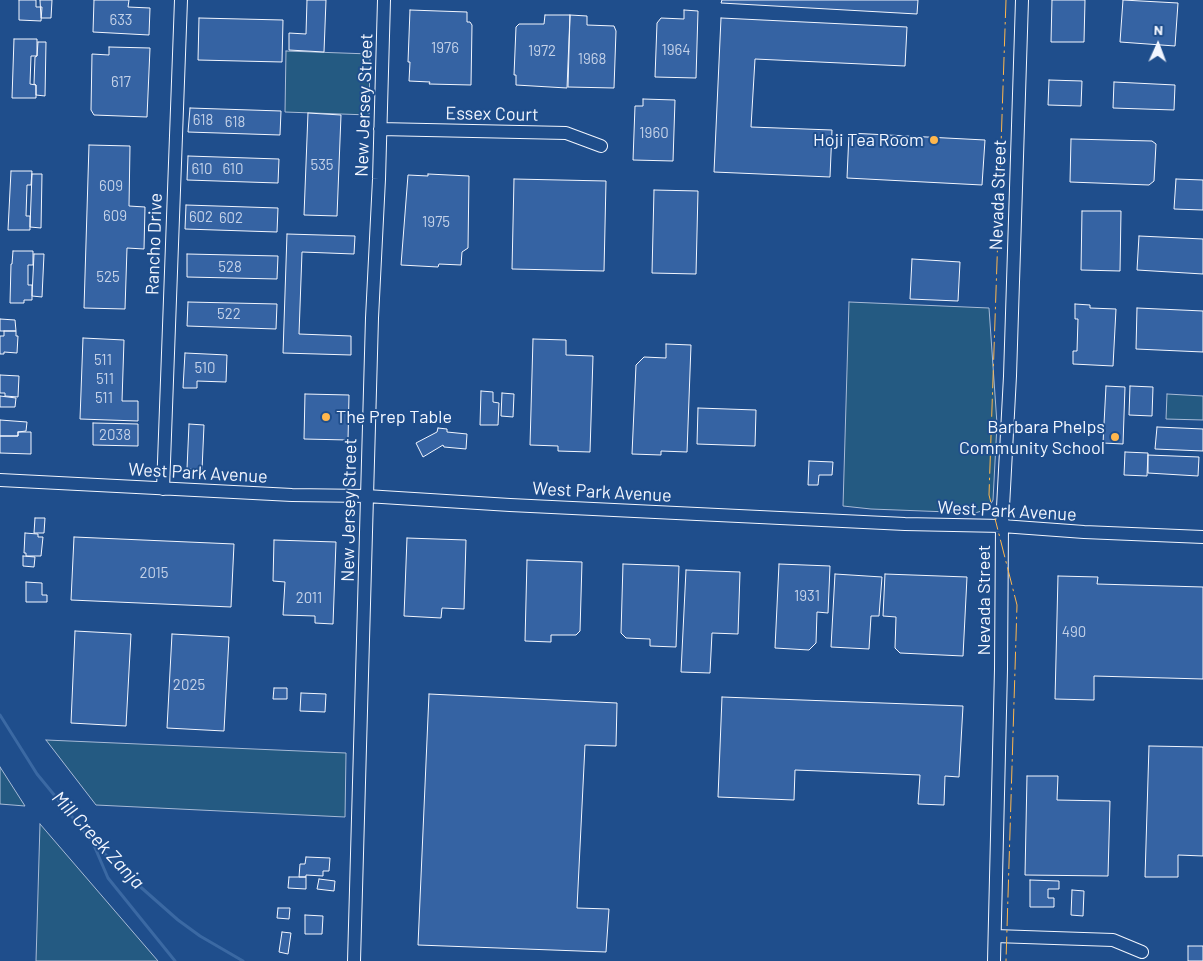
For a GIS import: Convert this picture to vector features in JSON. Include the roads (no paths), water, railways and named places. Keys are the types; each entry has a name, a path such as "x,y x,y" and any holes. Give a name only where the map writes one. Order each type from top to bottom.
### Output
{"street":[{"name":"Rancho Drive","path":"163,489 181,0"},
{"name":"New Jersey Street","path":"354,961 359,745 364,634 366,496 384,0"},
{"name":"Nevada Street","path":"994,961 1001,669 1002,526 1010,376 1022,0"},
{"name":"Essex Court","path":"380,129 566,133 601,146"},
{"name":"West Park Avenue","path":"0,480 1203,537"},
{"path":"995,936 1113,940 1142,952"}],"waterway":[{"name":"Mill Creek Zanja","path":"0,715 37,774 92,841 119,868 178,920 200,936 243,961"},
{"path":"93,843 108,878 175,961"}],"place":[{"name":"Hoji Tea Room","path":"934,140"},
{"name":"The Prep Table","path":"326,417"},
{"name":"Barbara Phelps Community School","path":"1115,437"}]}
